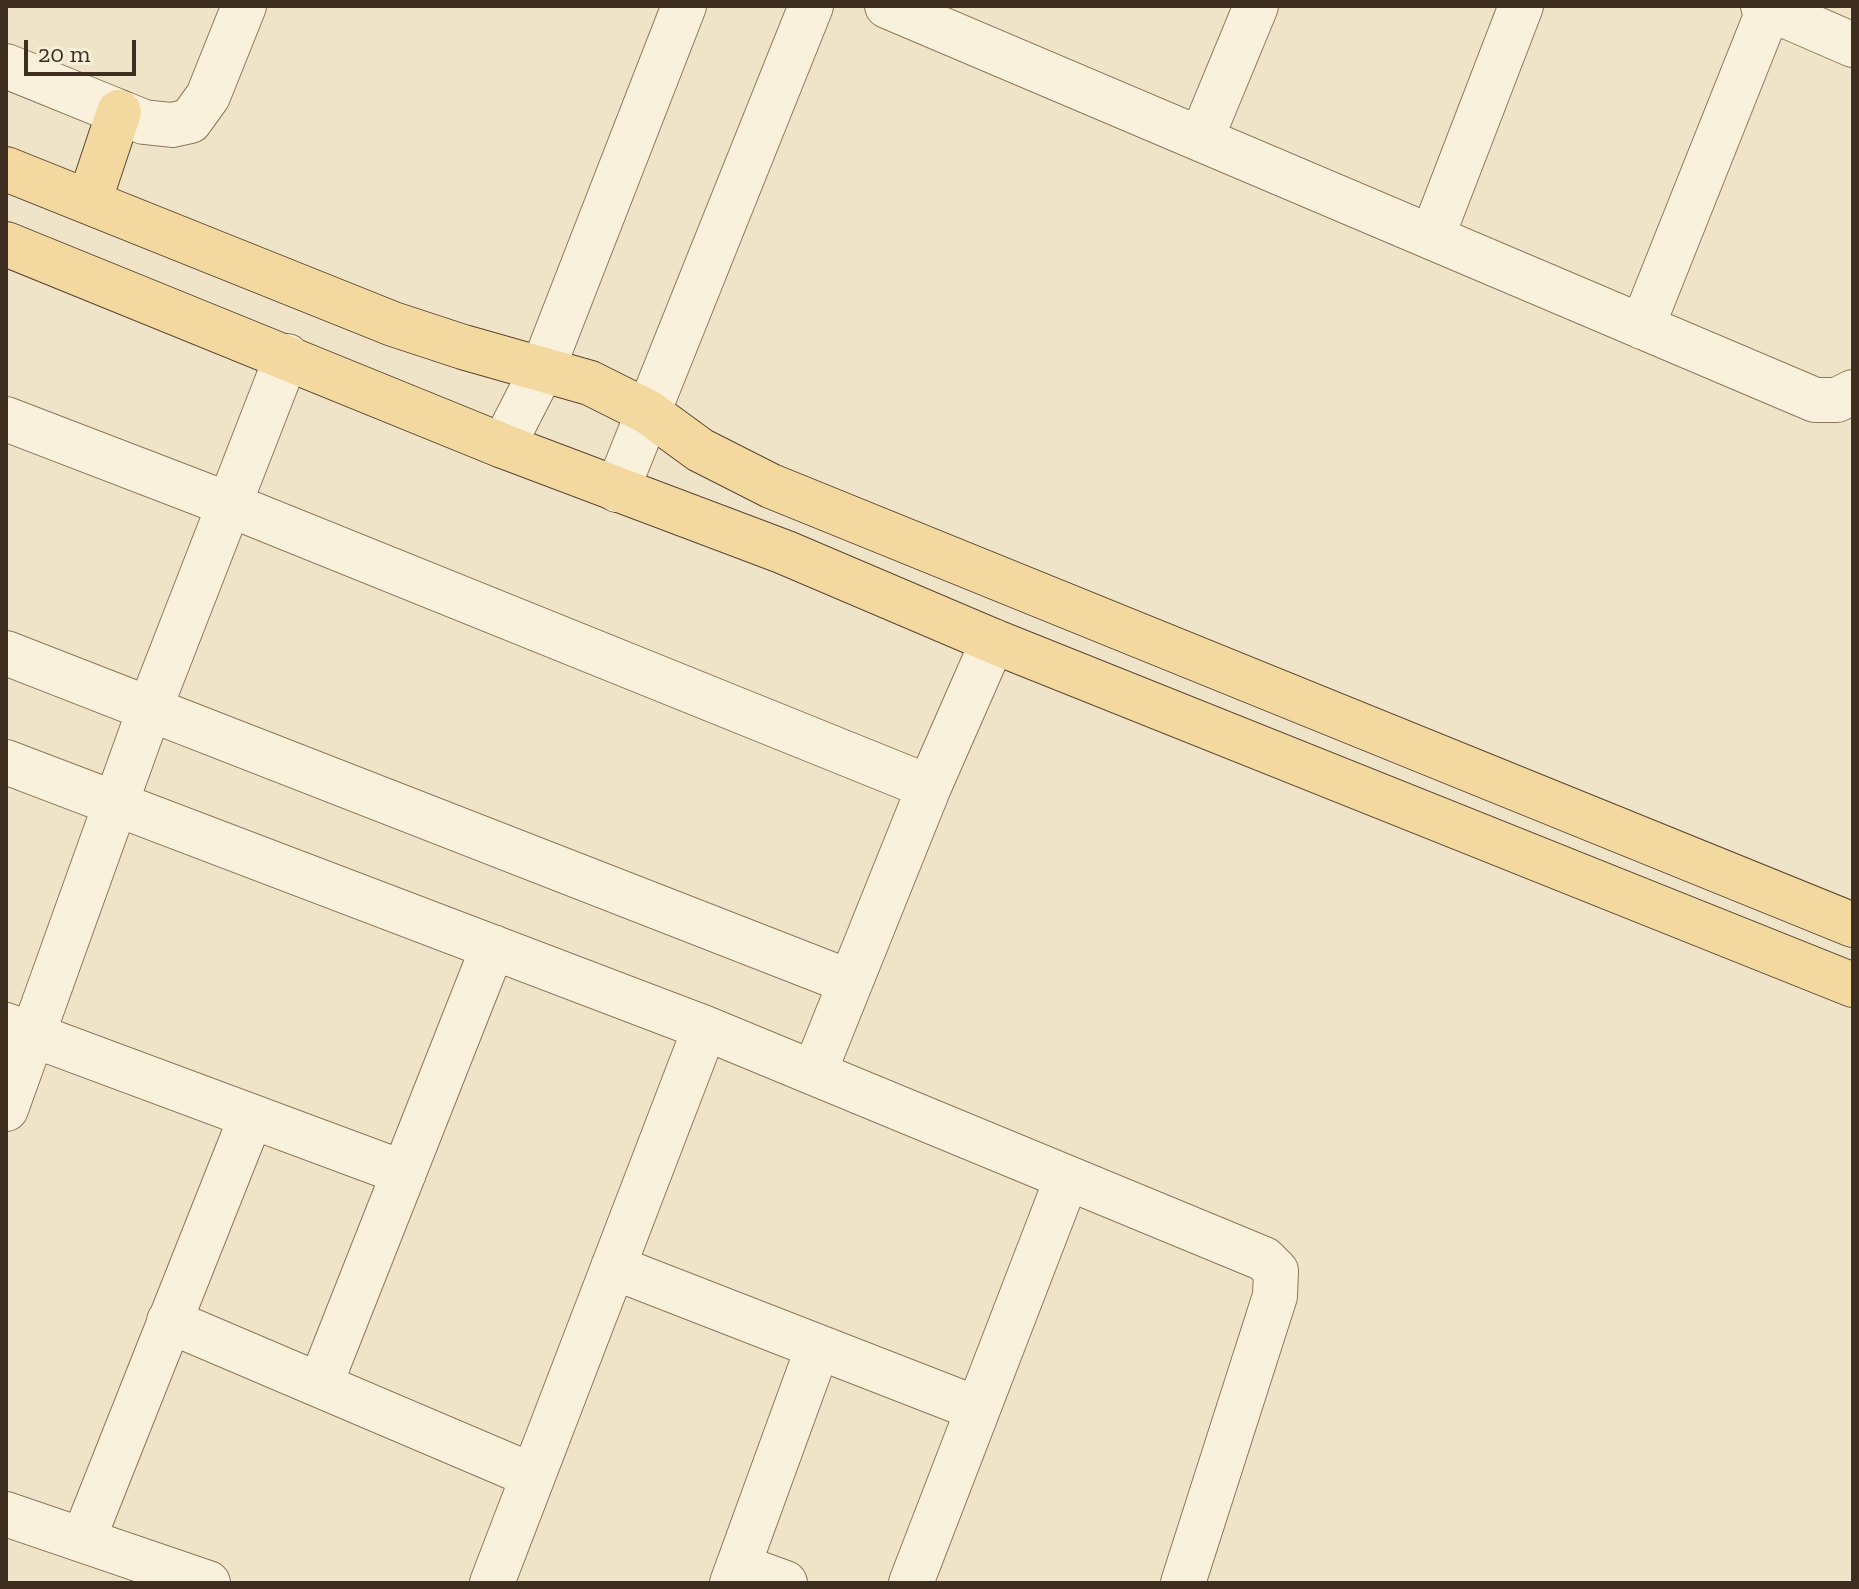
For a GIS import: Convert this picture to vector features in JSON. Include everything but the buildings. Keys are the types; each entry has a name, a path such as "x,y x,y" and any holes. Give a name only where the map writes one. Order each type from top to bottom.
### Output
{"main road":[{"path":"89,202 119,112"},
{"path":"6,169 393,324 590,383 648,412 700,450 771,486 1853,925"},
{"path":"6,244 503,446 784,552 993,641 1853,985"}],"street":[{"path":"6,66 144,122 172,125 190,121 208,96 244,6"},
{"path":"503,446 543,368 684,6"},
{"path":"617,490 811,6"},
{"path":"887,6 1815,400 1837,400 1853,392"},
{"path":"1201,139 1256,6"},
{"path":"1432,237 1521,6"},
{"path":"1642,327 1768,7 1853,45"},
{"path":"6,1109 19,1030 115,803 287,356"},
{"path":"6,419 230,505 929,787"},
{"path":"814,1073 929,787 993,641"},
{"path":"6,653 850,982"},
{"path":"6,762 705,1028 1264,1259 1276,1271 1275,1296 1183,1583"},
{"path":"320,1385 493,947"},
{"path":"492,1583 705,1028"},
{"path":"19,1030 404,1173"},
{"path":"83,1540 251,1117"},
{"path":"911,1583 1067,1178"},
{"path":"613,1267 978,1409"},
{"path":"169,1321 533,1476"},
{"path":"785,1583 735,1575 818,1347"},
{"path":"6,1514 208,1583"}]}
